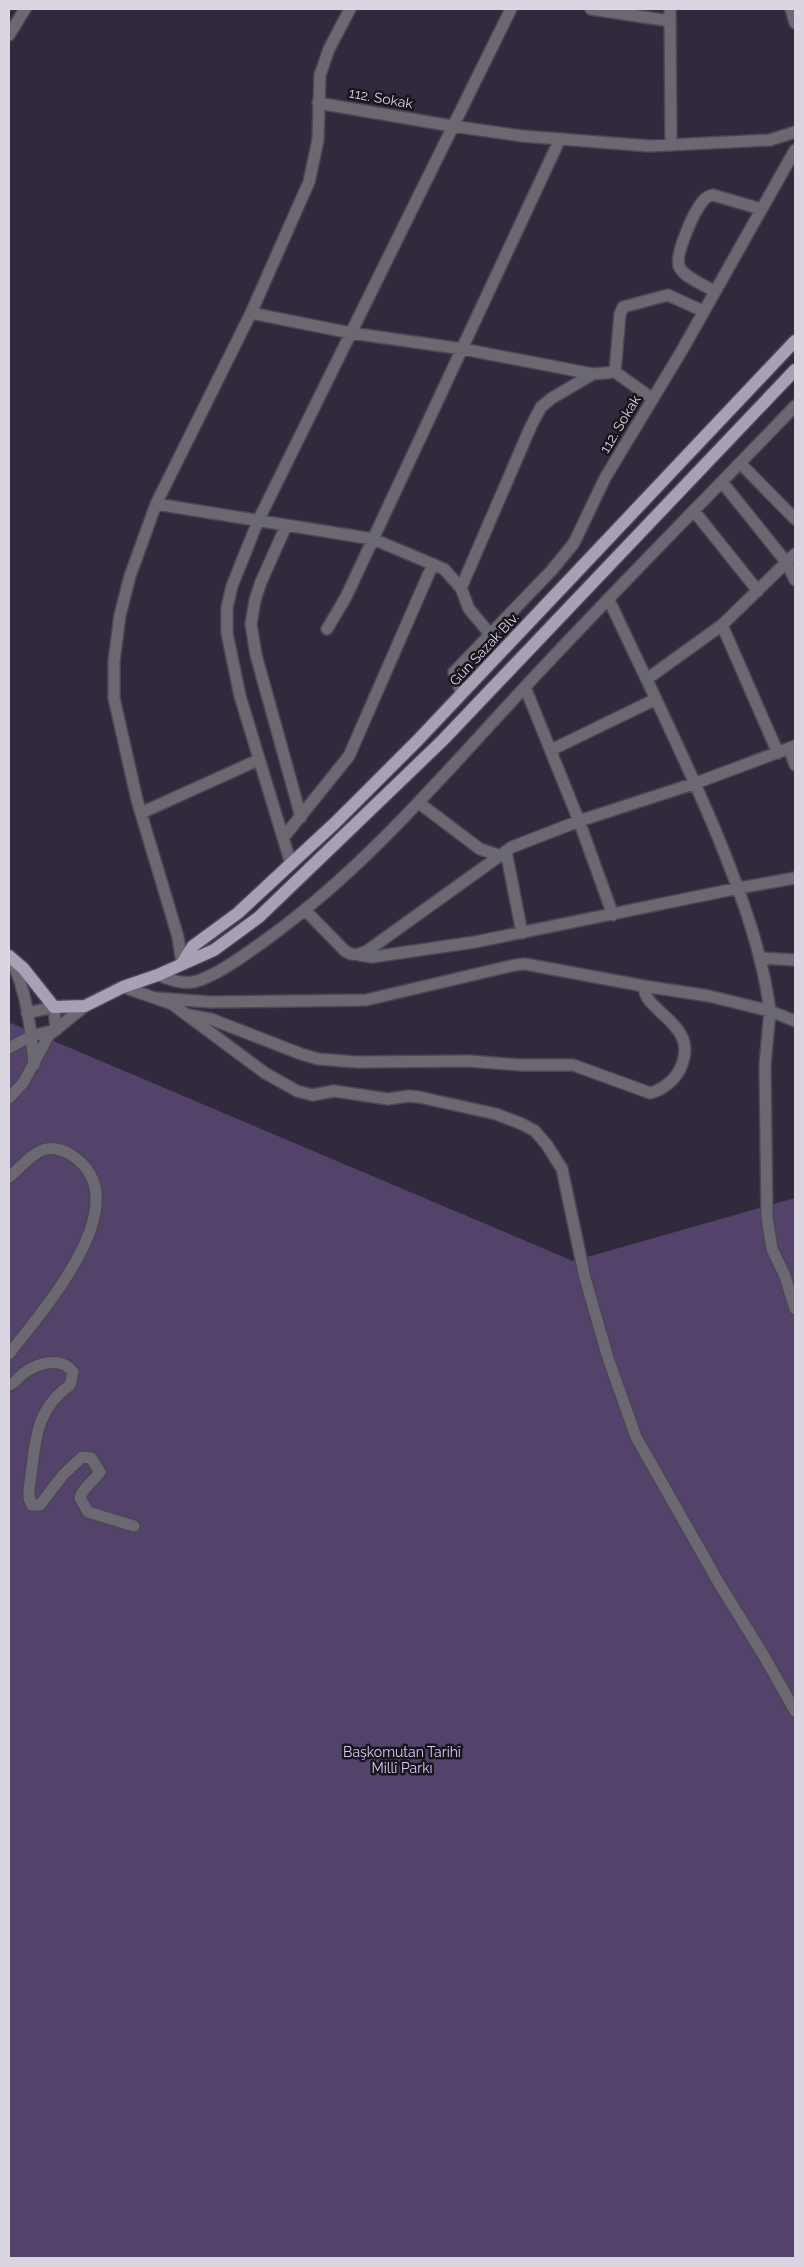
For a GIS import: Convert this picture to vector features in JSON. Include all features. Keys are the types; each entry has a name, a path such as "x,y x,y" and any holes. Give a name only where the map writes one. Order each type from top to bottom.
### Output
{"main road":[{"name":"Gün Sazak Blv.","path":"182,964 193,946 238,913 370,788 462,694 795,341"},
{"name":"Gün Sazak Blv.","path":"85,1006 123,986 158,976 214,950 260,917 443,740 795,370"},
{"path":"10,957 24,968 54,1007 85,1006"}],"street":[{"path":"9,35 24,9"},
{"path":"182,964 178,937 141,813 114,698 114,661 120,615 130,576 156,504 251,313 309,182 318,140 320,75 329,50 350,9"},
{"path":"291,864 258,760 240,696 226,633 227,607 232,586 258,521 511,9"},
{"path":"590,9 670,22"},
{"path":"670,9 671,145"},
{"path":"791,9 795,23"},
{"name":"112. Sokak","path":"318,103 452,126 560,139 649,146 770,140 795,132"},
{"path":"327,629 346,597 560,139"},
{"name":"112. Sokak","path":"462,694 454,672 552,570 574,542 606,478 795,150"},
{"path":"714,291 682,272 678,264 684,239 700,205 708,196 713,195 761,209"},
{"path":"615,372 620,314 624,307 668,295 703,311"},
{"path":"251,313 351,333 463,349 593,374 615,372 653,399"},
{"path":"461,588 541,407 552,398 593,374"},
{"path":"158,976 189,983 200,980 249,953 306,911 419,803 525,686 795,406"},
{"path":"740,463 795,519"},
{"path":"722,482 787,563 795,580"},
{"path":"156,504 373,539 444,569 461,588 470,609 490,634"},
{"path":"694,511 758,591"},
{"path":"286,526 261,582 255,600 251,624 256,655 301,817"},
{"path":"646,679 722,625 795,554"},
{"path":"283,838 350,756 433,564"},
{"path":"609,600 696,783 739,888 750,920 767,984 770,1011 765,1065 767,1217 772,1249 785,1276 795,1309"},
{"path":"722,625 795,765"},
{"path":"525,686 579,821 613,915"},
{"path":"551,750 656,699"},
{"path":"359,955 502,853 579,821 696,783 787,749"},
{"path":"141,813 258,760"},
{"path":"419,803 480,849 502,853"},
{"path":"502,853 522,933"},
{"path":"306,911 344,951 352,955 372,957 475,942 795,878"},
{"path":"10,957 19,975 31,1036 34,1065"},
{"path":"760,958 795,960"},
{"path":"157,998 210,1002 366,1000 525,964 709,996 770,1011 795,1021"},
{"path":"123,986 172,1004 265,1073 297,1091 312,1095 334,1091 388,1099 409,1096 419,1097 496,1114 535,1131 547,1145 562,1169 585,1278 608,1358 636,1437 720,1586 764,1656 795,1712"},
{"path":"188,1015 212,1019 318,1059 357,1062 469,1061 521,1065 573,1065 650,1092 658,1090 677,1074 683,1063 684,1045 682,1036 648,998 644,991 644,986"},
{"path":"9,1098 23,1083 49,1035 85,1006"},
{"path":"27,1013 54,1007 56,1030"},
{"path":"9,1048 31,1036 56,1030"},
{"path":"9,1177 29,1157 42,1149 67,1152 85,1165 94,1181 98,1198 89,1236 68,1273 43,1310 9,1354"},
{"path":"9,1386 31,1368 46,1363 62,1363 73,1372 70,1384 55,1395 40,1421 29,1498 32,1505 40,1505 74,1463 82,1457 91,1458 98,1466 100,1472 94,1481 82,1491 80,1498 88,1512 134,1526"}],"green space":[{"name":"Başkomutan Tarihî Millî Parkı","path":"11,1023 573,1261 795,1198 795,2258 9,2258 9,1025"}]}
